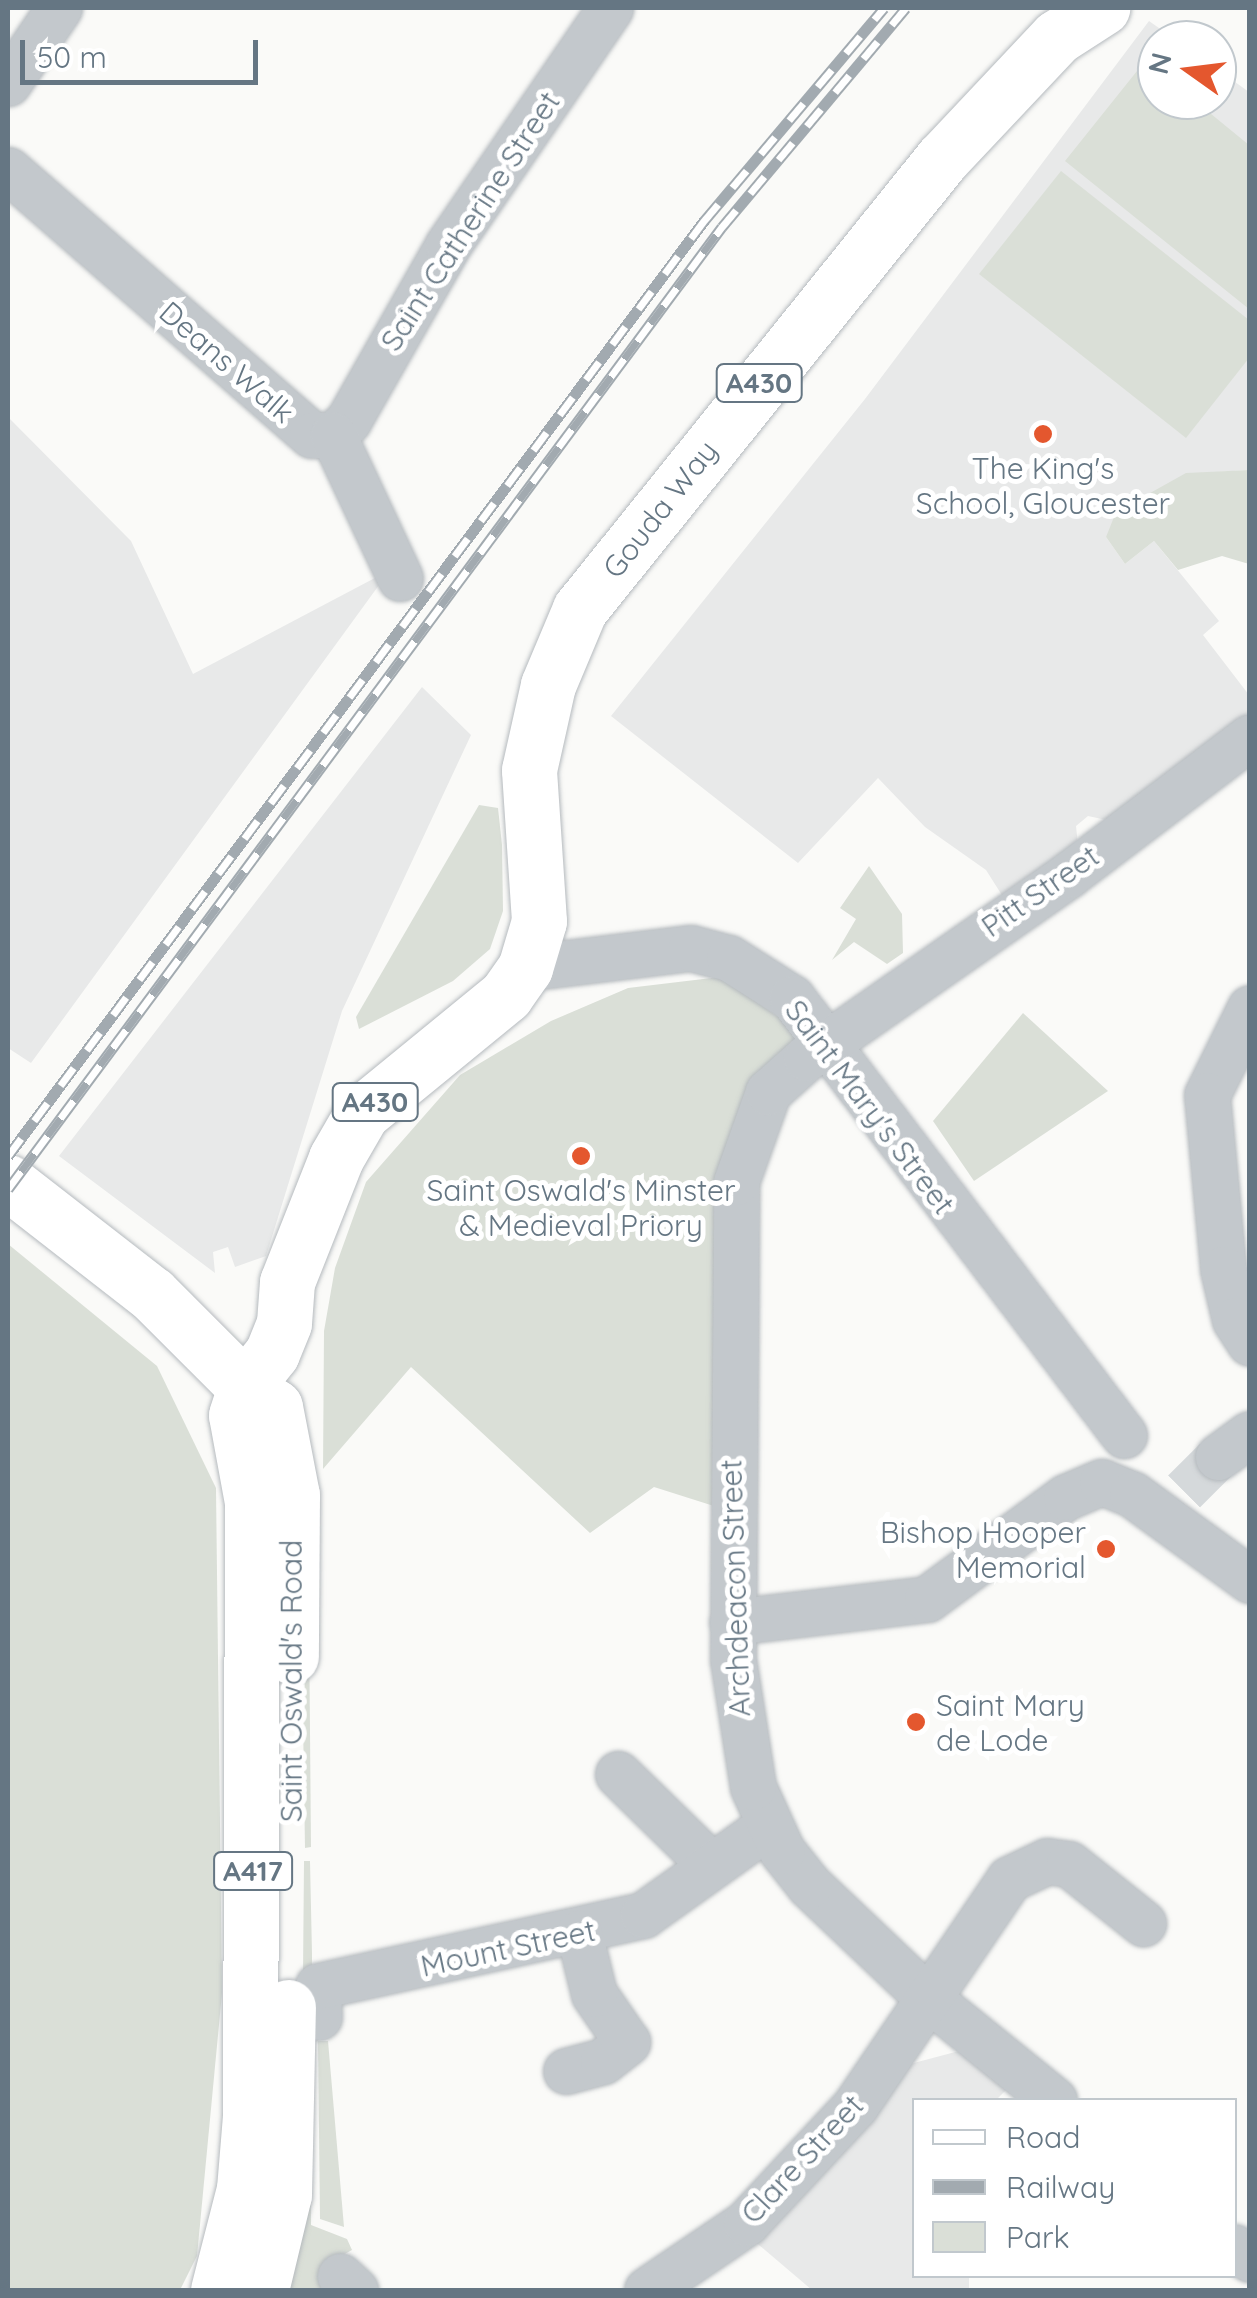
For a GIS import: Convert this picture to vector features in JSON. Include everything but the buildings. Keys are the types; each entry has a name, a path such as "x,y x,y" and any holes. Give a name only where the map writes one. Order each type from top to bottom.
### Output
{"main road":[{"name":"Gouda Way","path":"524,968 539,921 529,770 548,685 580,609 942,159 1063,22 1102,8"},
{"name":"A430","path":"245,1386 278,1339 286,1282 336,1158 362,1113 506,995 524,968"},
{"name":"Saint Oswald's Road","path":"8,1182 152,1294 245,1386 275,1407 292,1494 289,2144 261,2290"},
{"name":"Saint Oswald's Road","path":"218,2290 244,2189 250,2116 252,1502 236,1415 245,1386"}],"street":[{"path":"8,83 60,8"},
{"name":"Saint Catherine Street","path":"333,434 348,421 448,245 610,8"},
{"name":"Deans Walk","path":"8,170 312,435 333,434 400,578"},
{"name":"Pitt Street","path":"827,1040 1068,874 1250,736"},
{"name":"Saint Mary's Street","path":"524,968 692,948 730,958 792,998 1124,1435"},
{"path":"1250,1008 1206,1094 1223,1270 1235,1320 1250,1342"},
{"name":"Archdeacon Street","path":"827,1040 768,1092 736,1182 732,1622 742,1748 768,1826 808,1885 928,1998 1052,2098"},
{"path":"732,1622 927,1599 1089,1484 1117,1485 1171,1502 1250,1580"},
{"path":"618,1774 712,1865"},
{"name":"Mount Street","path":"320,2017 318,1986 579,1933 643,1916 768,1826"},
{"name":"Clare Street","path":"647,2290 746,2223 855,2106 1010,1879 1046,1861 1069,1864 1143,1923"},
{"path":"566,2071 603,2060 627,2042 594,1994 579,1933"}],"shaded area":[{"name":"The King's School, Gloucester","path":"1137,37 1137,120 1237,120 1237,83 1249,92 1249,470 1186,474 1106,537 1125,564 1154,541 1219,621 1203,635 1249,695 1249,717 1111,821 1088,816 1076,826 1078,845 1005,900 986,870 925,827 878,778 798,863 611,716 865,399"},
{"path":"8,417 131,541 193,674 390,570 31,1063 8,1048"},
{"path":"422,687 471,735 342,1011 266,1256 235,1267 228,1247 213,1252 215,1273 59,1156"},
{"path":"959,2051 1006,2090 998,2098 912,2098 912,2278 969,2278 969,2290 812,2290 746,2234 895,2068"}],"green space":[{"path":"1137,71 1137,120 1218,120 1249,145 1249,309 1065,161"},
{"path":"1061,171 1249,320 1249,358 1186,438 979,274"},
{"path":"1249,470 1249,564 1222,556 1178,570 1154,541 1125,564 1106,537 1116,512 1186,473"},
{"path":"479,805 498,808 502,845 503,911 490,949 453,981 359,1029 356,1017"},
{"path":"869,866 902,914 903,953 887,964 854,942 832,960 856,919 840,908"},
{"path":"720,977 793,1027 806,1058 768,1092 717,1507 654,1487 590,1533 411,1367 323,1469 324,1331 335,1268 366,1182 460,1075 551,1021 628,988"},
{"path":"1023,1013 1108,1091 974,1181 933,1121"},
{"path":"8,1244 157,1366 216,1488 222,1993 197,2256 180,2290 8,2290"},
{"path":"308,1501 311,1847 305,1848 302,1654"},
{"path":"304,1861 310,1861 312,1954 311,2225 347,2239 352,2250 332,2261 325,2290 276,2290 303,1974"},
{"path":"318,2041 328,2041 344,2227 320,2219"}],"tunnel":[{"path":"1184,1491 1218,1457"}],"railway":[{"path":"8,1156 704,221 884,8"},
{"path":"8,1189 722,227 906,8"}],"place":[{"name":"The King's School, Gloucester","path":"1043,434"},
{"name":"Saint Oswald's Minster & Medieval Priory","path":"581,1156"},
{"name":"Bishop Hooper Memorial","path":"1106,1549"},
{"name":"Saint Mary de Lode","path":"916,1722"}]}
